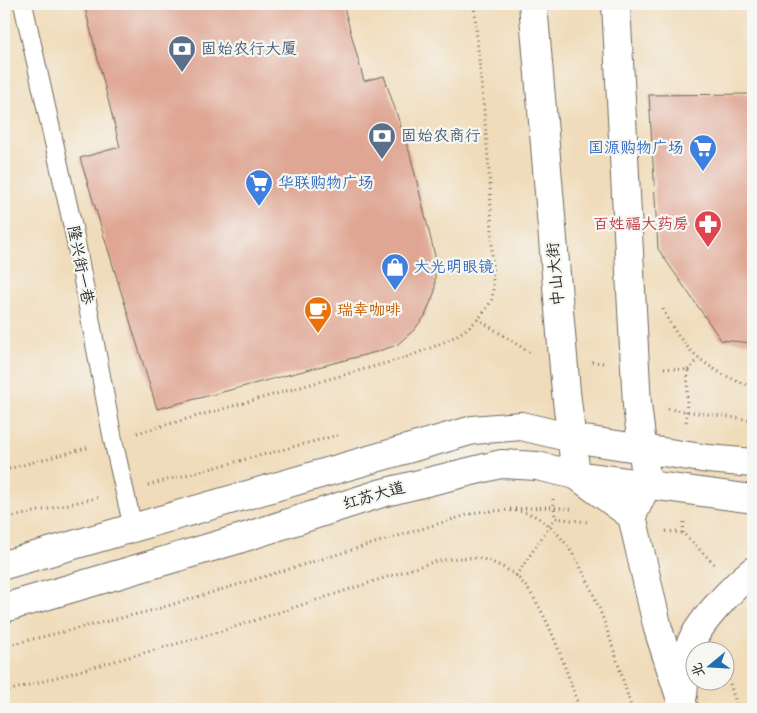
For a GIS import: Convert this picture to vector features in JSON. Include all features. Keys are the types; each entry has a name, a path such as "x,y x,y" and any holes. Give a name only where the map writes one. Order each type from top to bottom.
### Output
{"main road":[{"name":"中山大街","path":"533,4 563,360 576,475"},
{"path":"616,4 637,405 647,484 632,516 658,629 683,706"},
{"path":"4,565 473,430 521,426 572,438 753,463"},
{"name":"红苏大道","path":"4,608 239,539 382,492 501,464 538,466 576,475 753,499"},
{"path":"576,475 632,516"},
{"path":"683,706 689,647 709,615 735,585 753,571"}],"lane":[{"name":"隆兴街一巷","path":"23,4 74,232 113,440 133,528"}],"path":[{"path":"4,470 404,358 439,345 463,332 478,319 492,299 493,225 474,4"},
{"path":"478,319 536,357"},
{"path":"688,370 700,358"},
{"path":"637,405 753,420"},
{"path":"4,646 154,610 477,512 550,507 574,509"},
{"path":"477,512 530,514 550,526 572,551 587,579 632,709"},
{"path":"516,576 556,518"},
{"path":"4,692 222,631 433,562 464,557 487,560 516,576 536,602 558,651 580,709"},
{"path":"732,690 738,709"}],"building":[{"name":"华联购物广场","path":"84,4 343,4 364,81 384,76 410,154 435,256 435,291 425,316 414,330 397,345 376,352 157,409 80,158 120,147"},
{"name":"国源购物广场","path":"753,94 753,343 721,340 658,249 649,95"}],"place":[{"name":"固始农行大厦","path":"182,73"},
{"name":"固始农商行","path":"382,160"},
{"name":"国源购物广场","path":"703,172"},
{"name":"华联购物广场","path":"259,207"},
{"name":"百姓福大药房","path":"708,248"},
{"name":"大光明眼镜","path":"395,291"},
{"name":"瑞幸咖啡","path":"318,334"}]}
